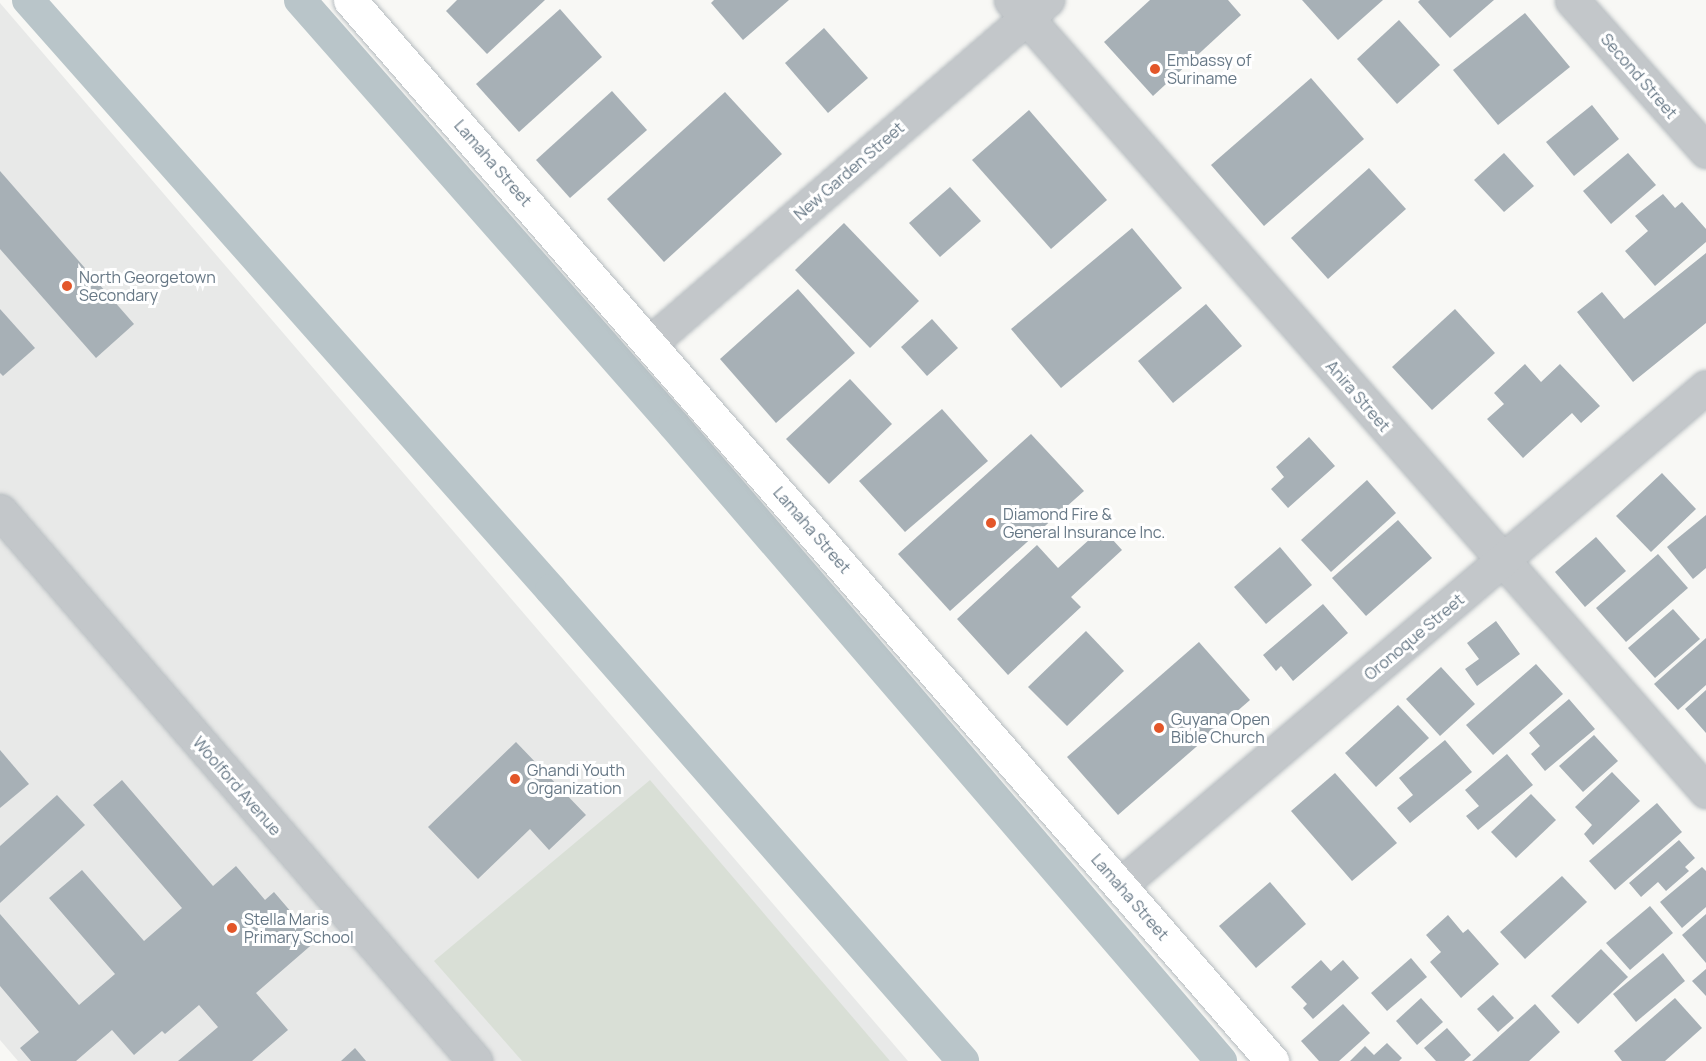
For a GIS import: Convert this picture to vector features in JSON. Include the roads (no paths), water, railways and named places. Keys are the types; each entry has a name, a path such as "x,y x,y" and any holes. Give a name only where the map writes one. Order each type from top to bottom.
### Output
{"street":[{"name":"Lamaha Street","path":"350,0 1272,1061"},
{"name":"Second Street","path":"1572,0 1706,152"},
{"name":"New Garden Street","path":"650,343 1028,6"},
{"name":"Anira Street","path":"1028,6 1504,561 1706,791"},
{"name":"Oronoque Street","path":"1119,886 1706,387"},
{"name":"Woolford Avenue","path":"0,511 475,1061"}],"waterway":[{"path":"28,0 551,590 963,1061"},
{"path":"300,0 674,425 1221,1061"}],"place":[{"name":"Embassy of Suriname","path":"1155,69"},
{"name":"North Georgetown Secondary","path":"67,286"},
{"name":"Diamond Fire & General Insurance Inc.","path":"991,523"},
{"name":"Guyana Open Bible Church","path":"1159,728"},
{"name":"Ghandi Youth Organization","path":"515,779"},
{"name":"Stella Maris Primary School","path":"232,928"}]}
